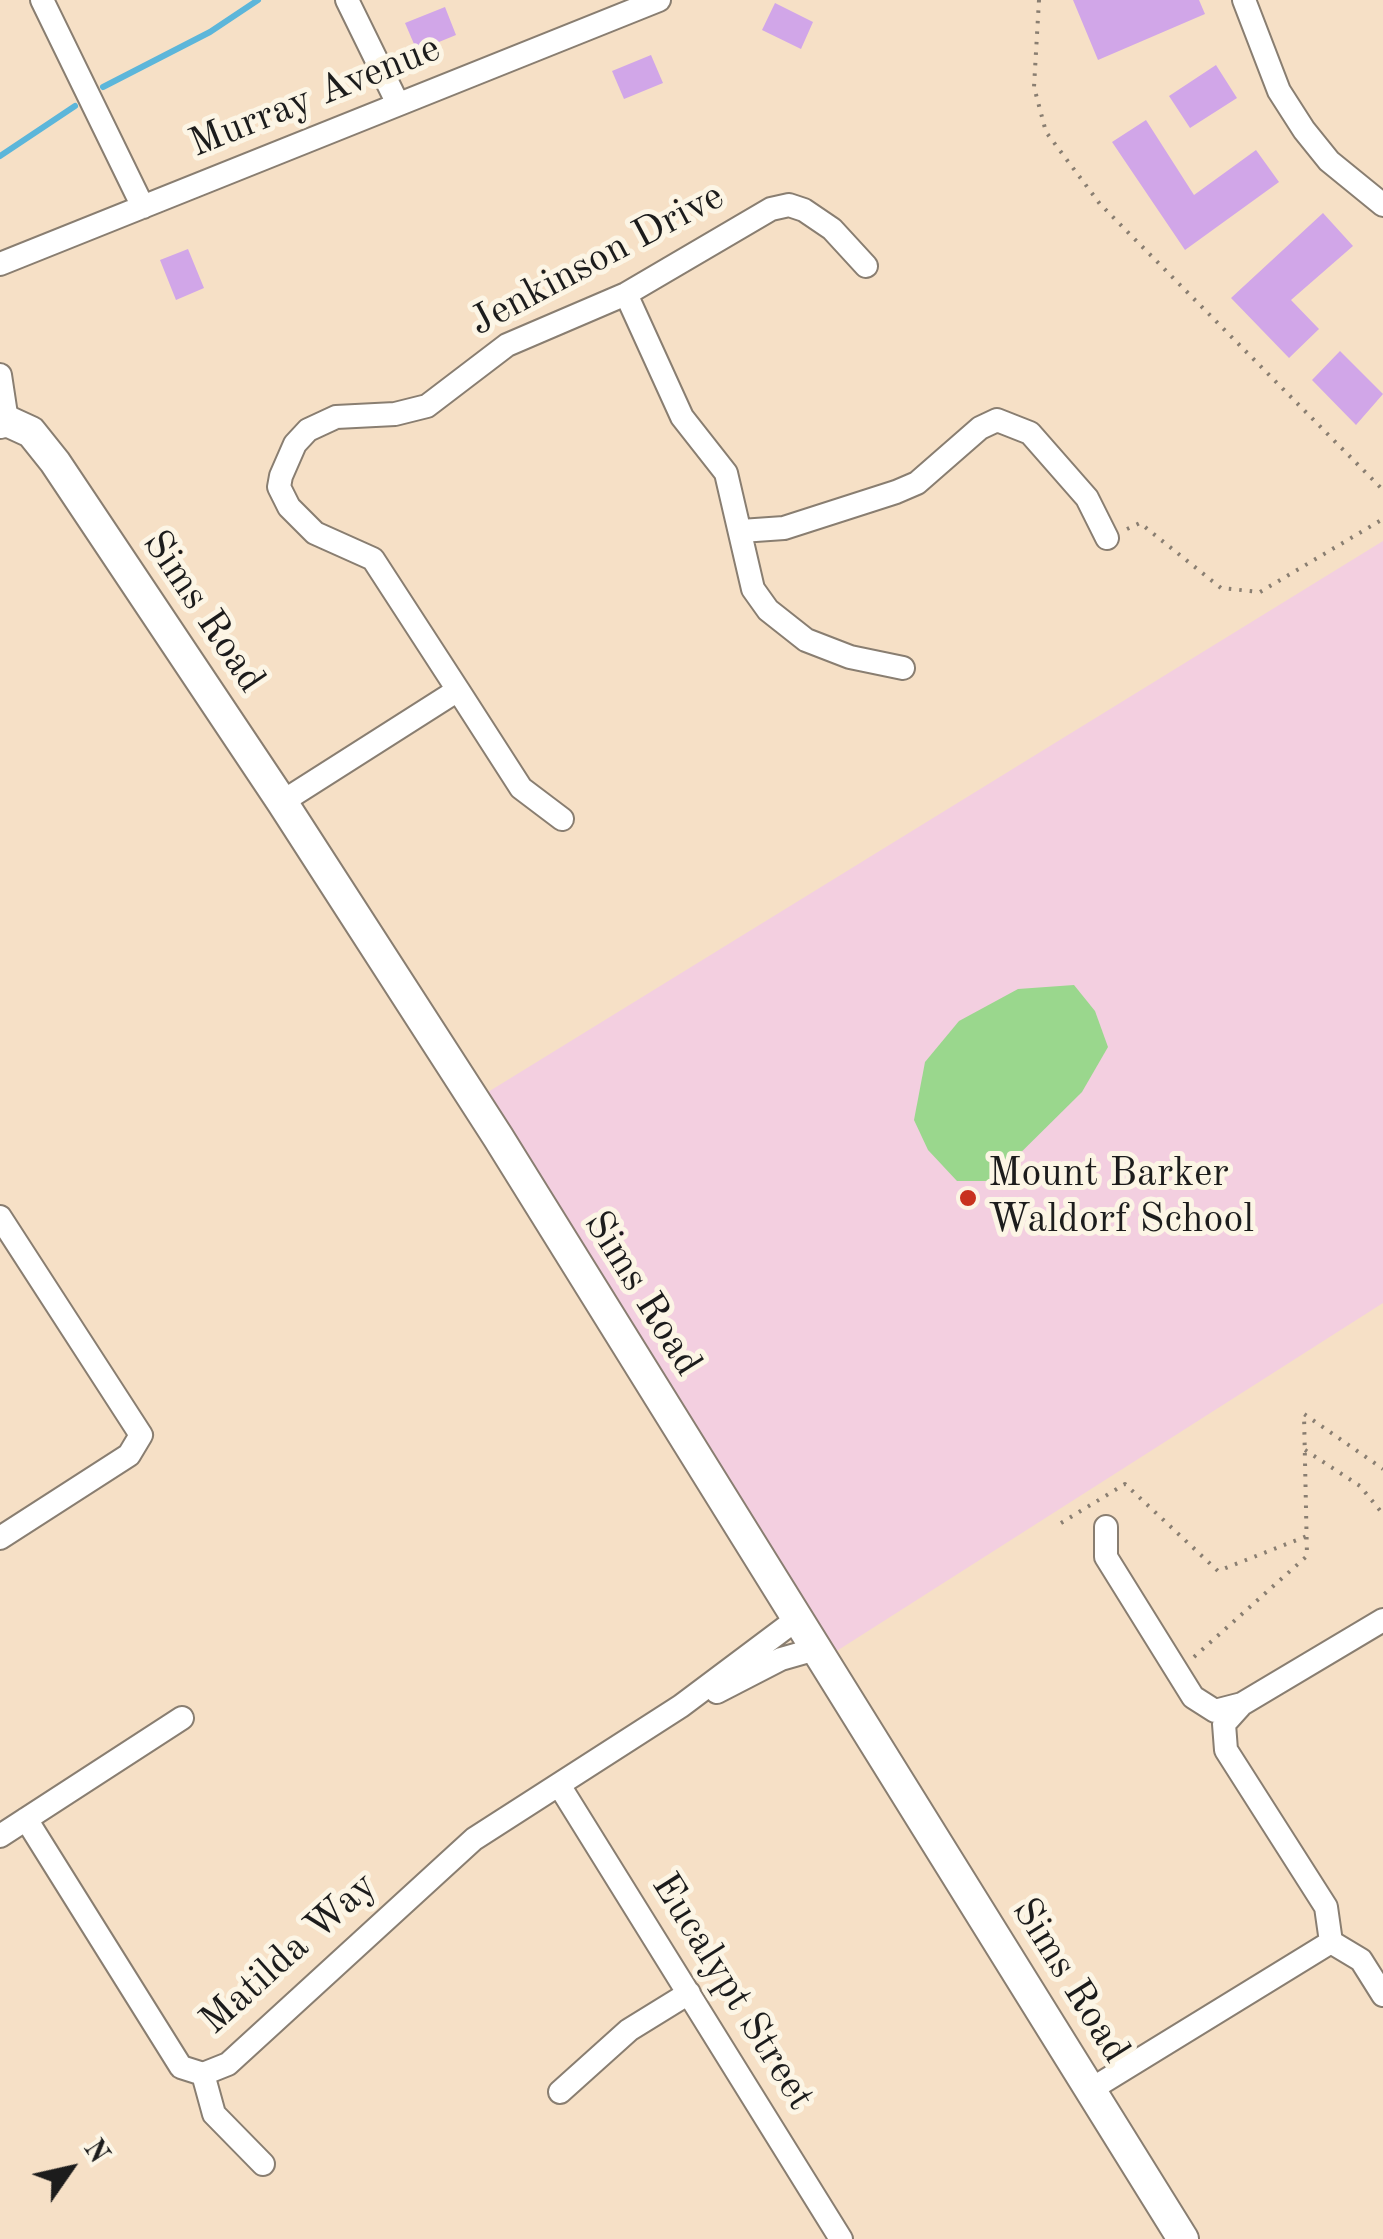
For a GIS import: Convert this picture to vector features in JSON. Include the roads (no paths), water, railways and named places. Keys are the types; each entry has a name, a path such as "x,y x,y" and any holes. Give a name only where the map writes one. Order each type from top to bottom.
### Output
{"street":[{"path":"42,0 143,207"},
{"path":"347,0 398,104"},
{"name":"Murray Avenue","path":"0,264 659,0"},
{"path":"1244,0 1279,90 1304,130 1329,161 1383,205"},
{"name":"Jenkinson Drive","path":"562,819 521,788 390,578 372,558 315,532 288,507 279,486 286,459 295,444 322,422 395,414 427,406 507,344 626,294 772,209 789,205 832,229 866,266"},
{"path":"626,294 682,416 726,472 753,589 782,626 850,657 903,668"},
{"path":"0,375 3,422"},
{"path":"741,531 784,528 917,483 980,428 996,420 1030,433 1087,498 1107,538"},
{"name":"Sims Road","path":"3,422 31,432 55,462 282,802 798,1619 1182,2239"},
{"path":"282,802 458,690"},
{"path":"0,1217 141,1435 129,1455 0,1538"},
{"path":"1106,1526 1106,1557 1194,1697 1215,1710 1242,1704"},
{"name":"Matilda Way","path":"26,1819 181,2066 204,2074 228,2064 474,1839 681,1706 798,1619"},
{"path":"1331,1942 1326,1907 1226,1750 1224,1724 1242,1704 1383,1620"},
{"name":"Matilda Way","path":"681,1706 781,1659 816,1649"},
{"path":"0,1836 182,1718"},
{"name":"Eucalypt Street","path":"559,1784 842,2239"},
{"path":"1090,2090 1331,1942"},
{"path":"1331,1942 1361,1960 1383,1995"},
{"path":"560,2092 630,2030 688,1993"},
{"path":"204,2074 214,2114 263,2164"}],"waterway":[{"path":"103,87 210,32 258,0"},
{"path":"0,156 75,106"}],"place":[{"name":"Mount Barker Waldorf School","path":"968,1198"}]}
